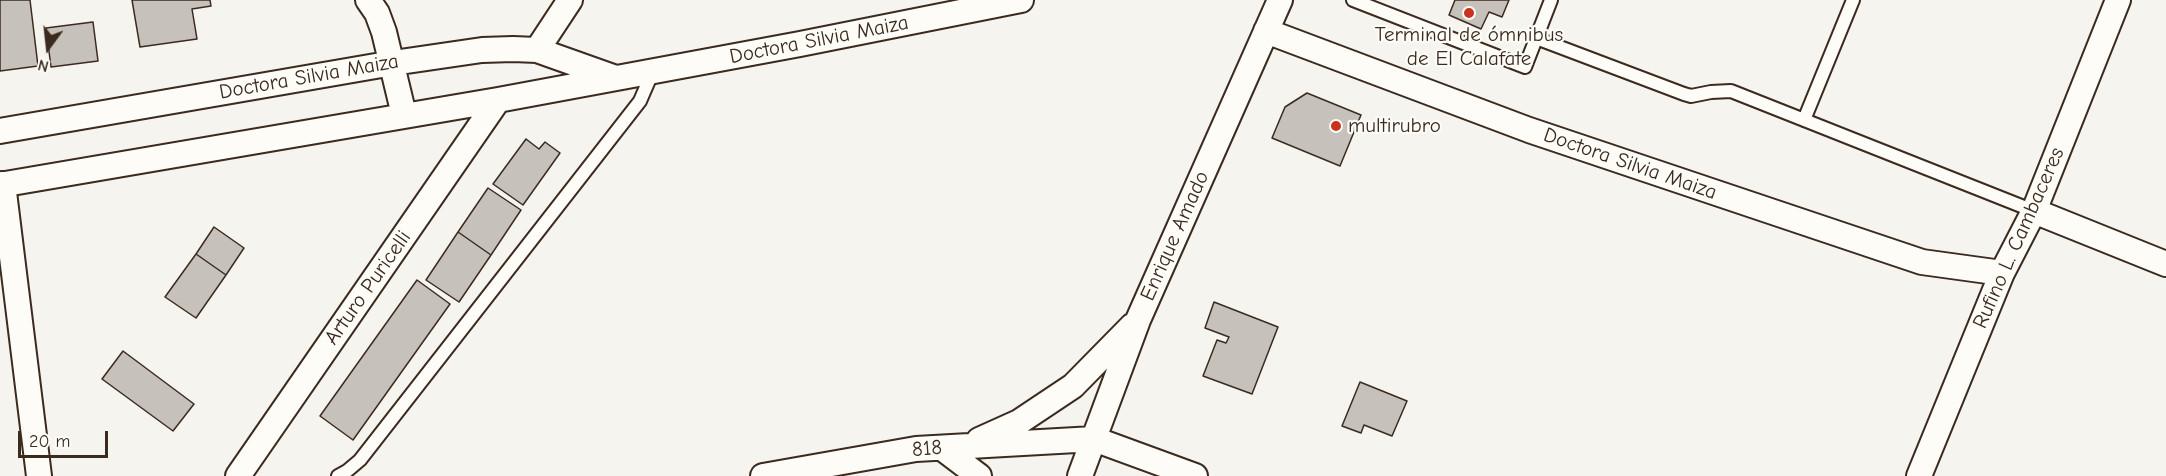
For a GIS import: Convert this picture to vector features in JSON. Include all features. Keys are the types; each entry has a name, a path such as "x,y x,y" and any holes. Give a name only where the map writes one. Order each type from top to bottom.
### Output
{"street":[{"path":"368,0 377,13 393,63 404,115"},
{"path":"537,50 570,0"},
{"name":"Doctora Silvia Maiza","path":"2,185 498,100 1022,0"},
{"name":"Enrique Amado","path":"1080,476 1138,321 1280,0"},
{"name":"Rufino L. Cambaceres","path":"1919,476 2002,273 2034,211 2118,0"},
{"name":"Doctora Silvia Maiza","path":"1266,31 1529,130 1922,262 2002,273"},
{"name":"Doctora Silvia Maiza","path":"0,131 393,63 482,50 537,50 616,78"},
{"name":"Arturo Puricelli","path":"238,476 498,100"},
{"path":"2,185 39,476"},
{"path":"2034,211 2166,264"},
{"path":"980,476 953,447 1019,422 1073,386 1138,321"},
{"path":"1094,439 1195,476"},
{"name":"818","path":"762,476 916,449 1094,439"}],"lane":[{"path":"1353,0 1525,67 1551,0"},
{"path":"1804,120 1853,0"},
{"path":"1536,38 1691,96 1731,91 2034,211"},
{"path":"338,476 360,460 626,120 640,101 653,71"}],"building":[{"path":"0,0 30,0 38,66 0,71"},
{"path":"132,0 210,0 211,6 192,9 197,39 140,47"},
{"name":"Terminal de ómnibus de El Calafate","path":"1455,0 1509,0 1502,17 1489,12 1481,29 1449,15"},
{"path":"93,22 98,61 51,67 46,28"},
{"path":"1307,93 1361,115 1340,166 1272,138 1285,107"},
{"path":"526,139 539,149 545,142 560,153 523,205 493,184"},
{"path":"488,188 521,210 491,255 458,232"},
{"path":"214,227 244,248 226,275 196,254"},
{"path":"458,232 491,255 459,302 426,280"},
{"path":"196,254 226,275 196,318 165,297"},
{"path":"417,280 450,304 353,440 320,416"},
{"path":"1214,302 1278,327 1252,394 1203,376 1217,340 1226,343 1229,337 1205,328"},
{"path":"123,351 194,404 173,431 102,379"},
{"path":"1360,382 1407,401 1392,436 1364,425 1361,433 1342,426"}],"place":[{"name":"Terminal de ómnibus de El Calafate","path":"1469,13"},
{"name":"multirubro","path":"1336,126"}]}
